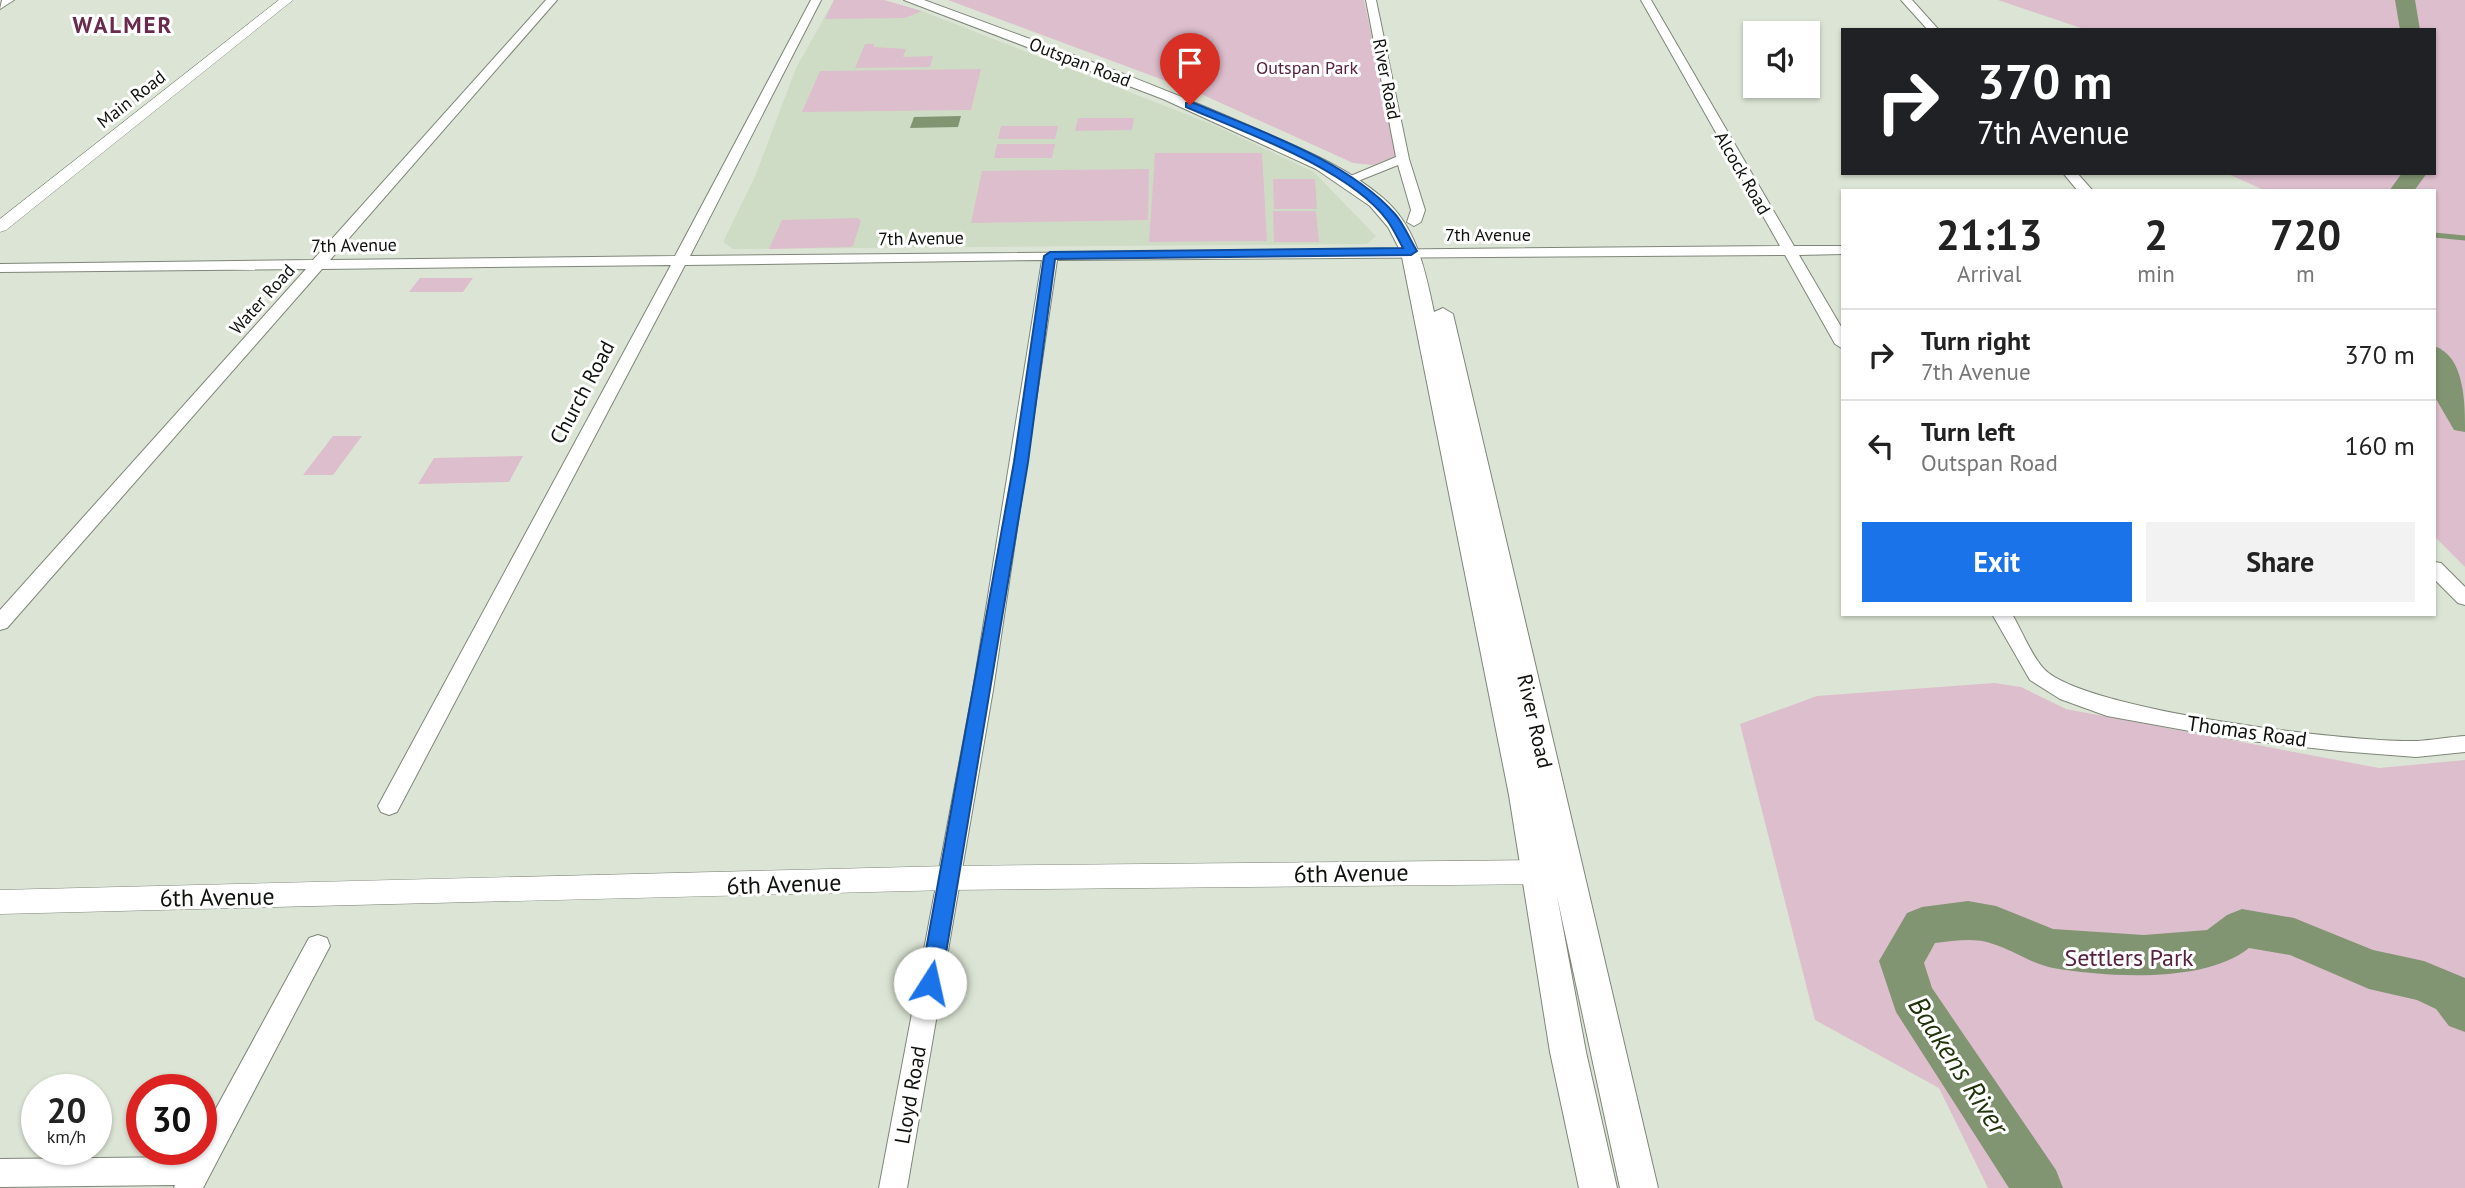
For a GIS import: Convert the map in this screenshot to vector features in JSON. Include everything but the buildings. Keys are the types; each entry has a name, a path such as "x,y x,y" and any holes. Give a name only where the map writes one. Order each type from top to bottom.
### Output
{"main road":[{"name":"Outspan Road","path":"924,1 1216,115 1387,192 1414,222 1419,253"},
{"name":"Outspan Road","path":"1354,177 1391,217 1419,253"},
{"name":"River Road","path":"1419,253 1486,553 1569,872 1606,1051 1639,1188"},
{"name":"River Road","path":"1486,553 1535,873 1568,1052 1598,1188"},
{"path":"1568,1052 1606,1051"}],"street":[{"path":"0,6 9,0"},
{"name":"Main Road","path":"0,227 287,0"},
{"name":"Water Road","path":"0,623 552,0"},
{"name":"Church Road","path":"389,806 480,629 723,183 816,0"},
{"name":"River Road","path":"1371,0 1403,159 1418,210 1414,222"},
{"name":"Alcock Road","path":"1646,0 1841,341"},
{"path":"1906,0 1932,28"},
{"path":"1354,177 1403,159"},
{"path":"2071,175 2084,189"},
{"name":"7th Avenue","path":"0,268 1841,250"},
{"name":"Lloyd Road","path":"893,1188 1021,462 1050,256"},
{"path":"2436,570 2465,598"},
{"name":"Thomas Road","path":"2003,616 2038,675 2067,694 2088,703 2222,729 2416,749 2465,744"},
{"name":"6th Avenue","path":"0,902 949,878 1569,872"},
{"path":"0,1173 193,1179 318,946"}],"shaded area":[{"path":"834,0 883,0 922,11 1214,125 1314,172 1376,236 1367,244 733,249 723,242 756,174 796,68"},
{"path":"961,116 958,127 910,128 914,117"}],"green space":[{"path":"834,0 884,0 922,11 905,18 825,19"},
{"name":"Outspan Park","path":"948,0 1364,0 1397,156 1373,165 1353,163 1201,94"},
{"path":"1998,0 2465,0 2465,567 2436,538 2436,189 2262,189 2230,175 2436,175 2436,28 2081,28"},
{"path":"865,44 906,49 903,57 933,56 930,67 855,68"},
{"path":"981,69 971,110 802,112 820,71"},
{"path":"1078,118 1134,118 1132,130 1075,131"},
{"path":"1001,126 1058,126 1055,139 998,139"},
{"path":"997,144 1055,144 1052,158 994,158"},
{"path":"1155,153 1262,153 1267,241 1149,242"},
{"path":"1149,169 1148,220 971,223 982,171"},
{"path":"1273,179 1315,179 1317,209 1274,209"},
{"path":"1273,211 1316,211 1319,242 1274,242"},
{"path":"858,218 861,221 853,246 769,249 782,220"},
{"path":"420,278 473,278 463,292 409,292"},
{"path":"333,436 362,436 333,475 303,475"},
{"path":"523,456 509,482 418,484 434,458"},
{"name":"Settlers Park","path":"1994,683 2021,687 2066,709 2379,768 2465,760 2465,1188 1988,1188 1939,1088 1815,1020 1740,724 1817,696"}],"waterway":[{"name":"Baakens River","path":"2405,0 2410,28"},
{"name":"Baakens River","path":"2403,189 2413,175"},
{"path":"2436,235 2465,238"},
{"name":"Baakens River","path":"2436,358 2451,378 2451,399 2465,423"},
{"name":"Baakens River","path":"2038,1188 1912,997 1901,961 1922,926 1968,920 1996,925 2051,948 2144,955 2193,953 2219,946 2242,928 2294,937 2369,969 2424,981 2452,994 2465,1011"}],"district":[{"name":"WALMER","path":"123,24"}],"route":[{"path":"930,983 1021,462 1050,256 1411,251 1391,217 1377,202 1348,180 1271,140 1190,105"}]}
